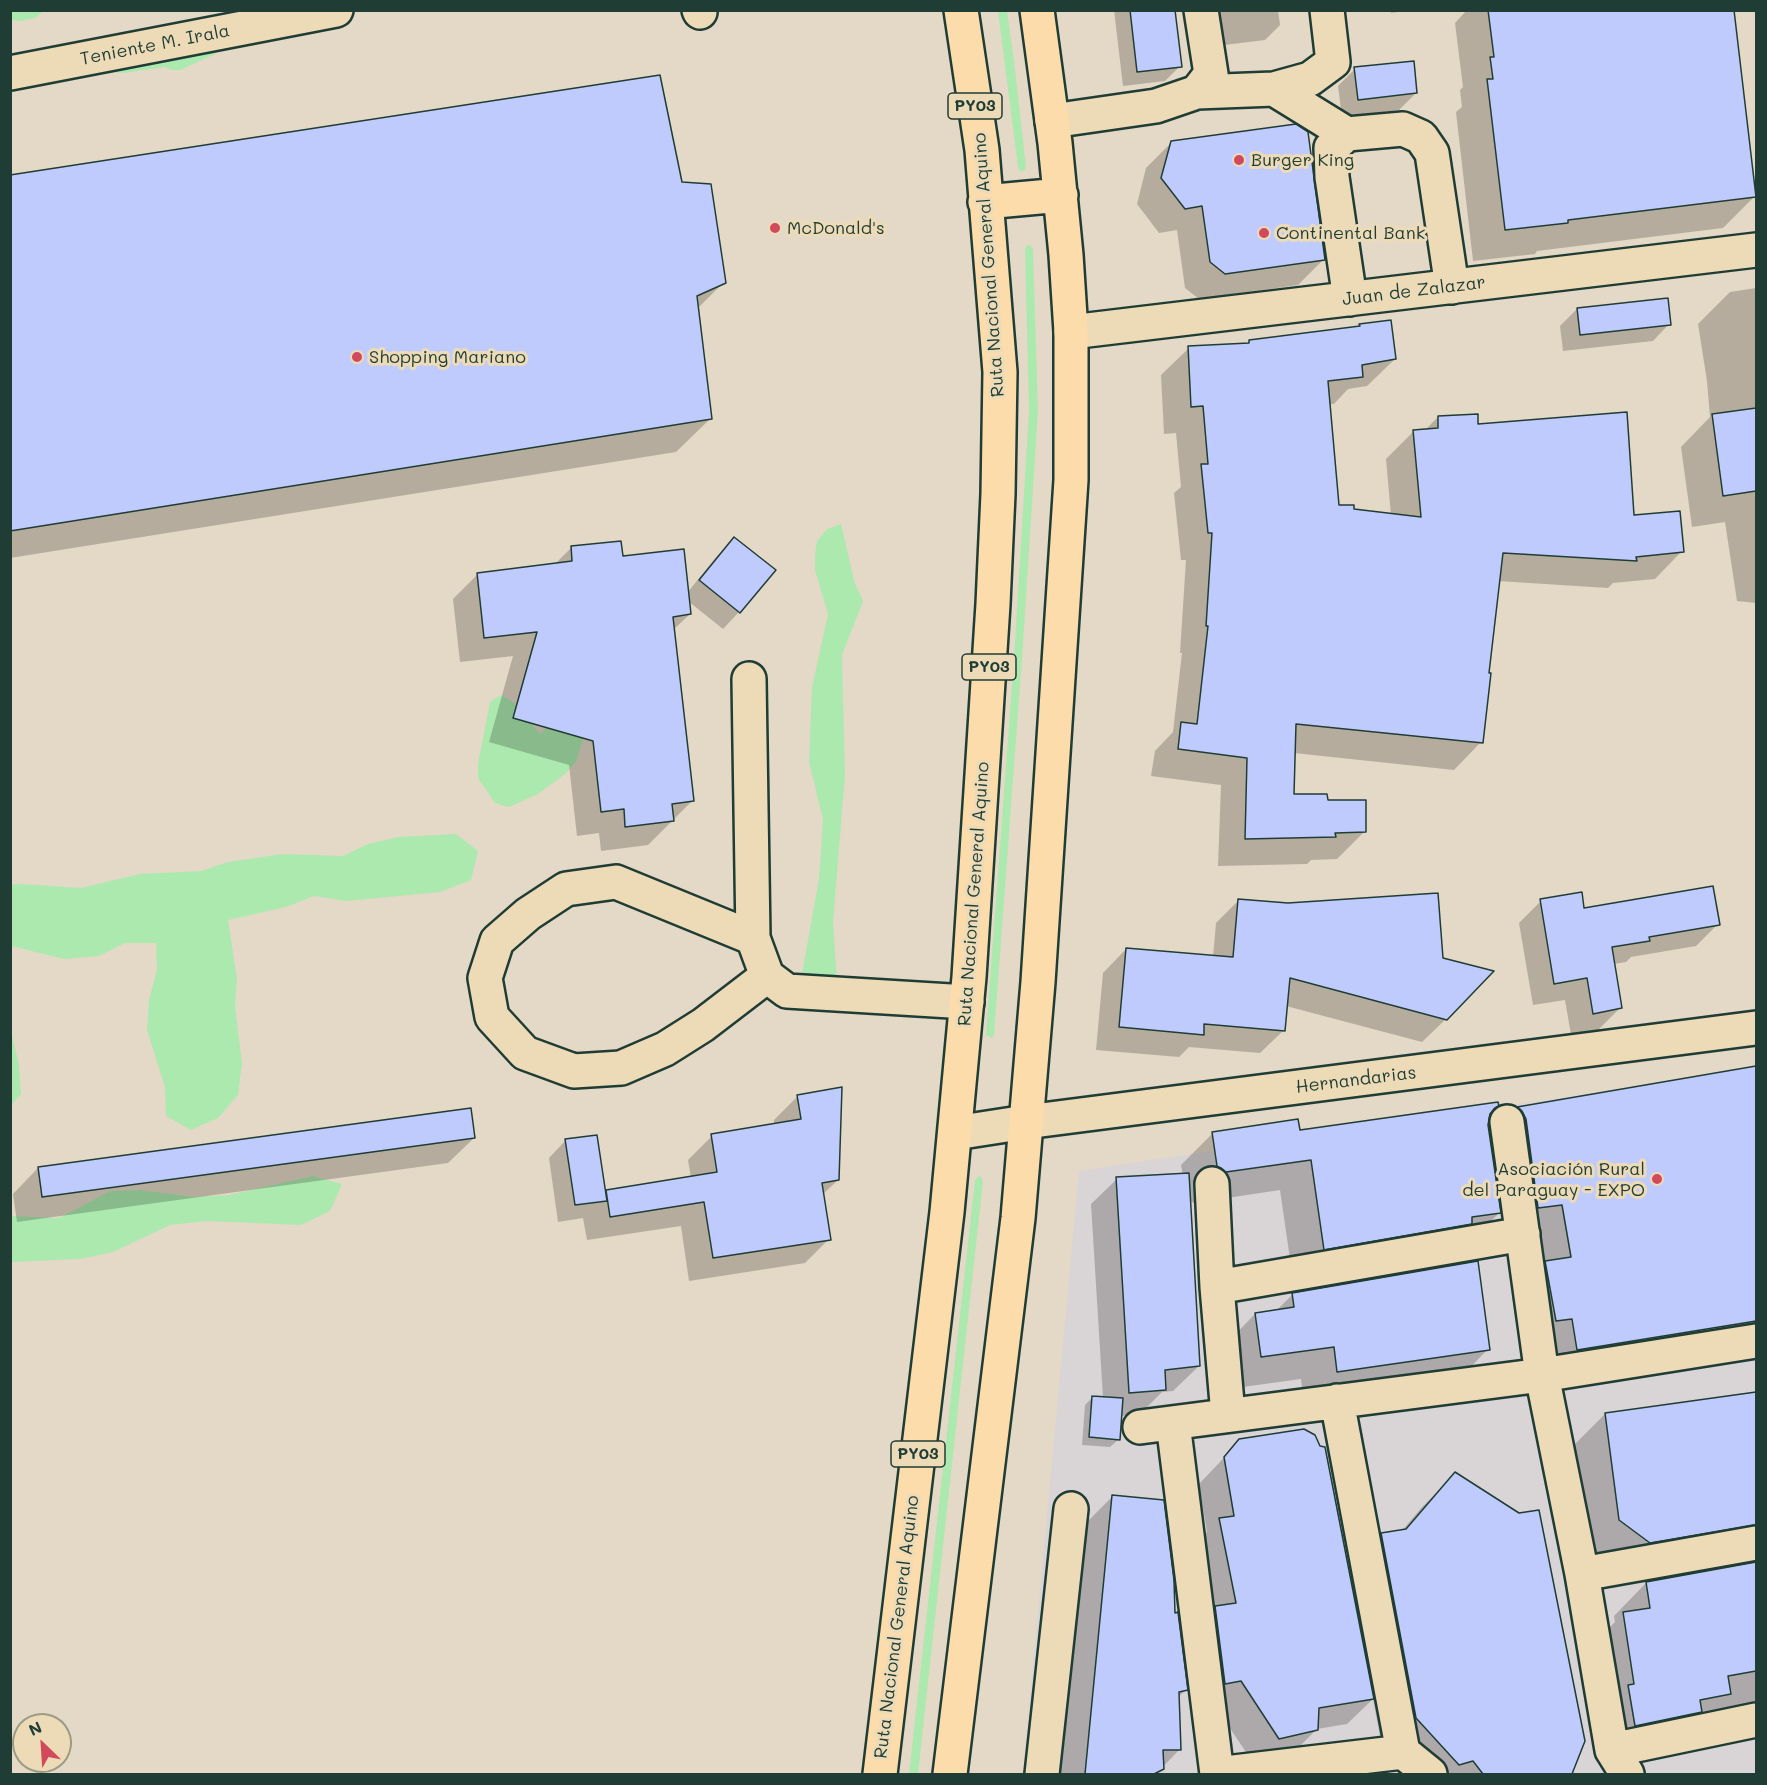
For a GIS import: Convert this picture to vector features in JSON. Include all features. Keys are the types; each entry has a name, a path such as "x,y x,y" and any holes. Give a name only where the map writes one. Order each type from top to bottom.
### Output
{"highway":[{"name":"Ruta Nacional General Aquino","path":"880,1774 955,1133 967,1002 993,604 1000,372 982,150 961,10"},
{"path":"950,1774 1018,1218 1038,982 1066,585 1071,480 1071,332 1061,195 1037,10"},
{"path":"985,202 1061,195"}],"street":[{"name":"Teniente M. Irala","path":"10,73 336,10"},
{"path":"1197,92 1211,74 1201,10"},
{"path":"1053,121 1156,106 1197,92 1274,89 1311,79 1333,62 1327,10"},
{"path":"1274,89 1347,135"},
{"path":"1350,299 1332,177 1332,148 1347,135 1403,129 1421,137 1432,153 1452,287"},
{"name":"Juan de Zalazar","path":"1071,332 1756,250"},
{"path":"749,679 753,938 766,976 787,991 967,1002"},
{"path":"753,938 616,882 566,889 528,914 497,941 485,978 492,1017 525,1053 574,1071 621,1068 665,1049 703,1025 766,976"},
{"name":"Hernandarias","path":"955,1133 1756,1028"},
{"path":"1507,1122 1542,1375 1582,1574 1614,1766 1756,1720"},
{"path":"1212,1184 1217,1287 1228,1416"},
{"path":"1217,1287 1523,1234"},
{"path":"1140,1427 1542,1375 1756,1341"},
{"path":"1337,1401 1403,1752 1430,1774"},
{"path":"1173,1422 1217,1774 1403,1752"},
{"path":"1042,1774 1071,1509"},
{"path":"1582,1574 1756,1543"}],"shaded area":[{"name":"Asociación Rural del Paraguay - EXPO","path":"1756,1068 1756,1774 1023,1774 1079,1171"}],"green space":[{"path":"11,10 44,11 35,18 21,21 11,20"},
{"path":"998,11 1007,11 1026,167 1021,172 1018,167"},
{"path":"166,25 229,40 215,54 180,70 165,67 124,73 109,72 103,69 142,33 148,29"},
{"path":"1027,245 1033,249 1038,411 1022,659 992,1038 986,1035 1014,658 1029,411 1025,250"},
{"path":"841,524 855,584 863,601 842,655 845,776 833,922 837,981 826,1011 802,997 803,968 819,879 823,819 809,762 812,687 828,614 815,570 815,555 817,541 827,529"},
{"path":"501,695 513,702 541,734 549,723 585,733 576,762 564,775 538,794 509,807 495,803 478,778 478,764 490,702"},
{"path":"456,834 478,851 471,880 440,892 346,901 314,896 286,907 228,920 237,979 235,1008 242,1063 238,1095 218,1118 191,1130 166,1116 165,1087 147,1030 149,1000 157,970 156,943 125,943 99,956 64,959 11,946 11,885 81,888 140,874 201,871 228,862 283,854 343,856 368,844 398,837"},
{"path":"11,1032 19,1065 21,1094 11,1105"},
{"path":"313,1176 342,1184 330,1211 301,1225 206,1221 170,1225 113,1252 80,1259 11,1262 11,1216 59,1218 110,1191 140,1190 195,1197 229,1195"},
{"path":"979,1176 983,1181 918,1774 909,1774 975,1180"}],"building":[{"path":"1130,10 1175,10 1182,67 1137,72"},
{"path":"1488,10 1734,10 1756,197 1505,230 1487,79 1493,79 1490,57 1494,57"},
{"path":"1414,61 1417,93 1358,100 1354,67"},
{"name":"Shopping Mariano","path":"660,75 682,182 711,184 726,283 697,296 712,419 10,531 10,175"},
{"path":"1296,124 1308,132 1325,260 1225,274 1210,262 1202,206 1185,209 1161,178 1171,141"},
{"path":"1668,298 1671,325 1580,335 1577,308"},
{"path":"1391,320 1396,359 1362,365 1363,377 1328,381 1339,505 1354,505 1354,509 1421,517 1413,430 1438,428 1438,416 1478,414 1478,424 1627,412 1634,515 1680,511 1684,552 1636,557 1637,561 1503,553 1483,743 1296,724 1294,794 1327,794 1328,800 1366,800 1366,832 1335,833 1336,837 1245,839 1247,758 1178,749 1181,722 1197,724 1208,626 1206,626 1212,533 1208,533 1201,464 1208,464 1203,406 1191,407 1188,346 1249,343 1249,340"},
{"path":"1756,408 1756,491 1723,496 1712,414"},
{"path":"734,537 776,570 740,613 699,580"},
{"path":"621,541 623,556 684,549 691,614 673,617 694,801 672,804 674,821 625,827 624,809 601,812 593,741 513,718 537,632 484,638 477,573 572,561 571,546"},
{"path":"1713,886 1720,925 1649,937 1650,941 1612,947 1622,1008 1593,1014 1587,978 1554,984 1540,899 1582,892 1584,908"},
{"path":"1438,893 1443,958 1494,971 1447,1020 1290,978 1285,1031 1204,1024 1204,1035 1119,1027 1126,948 1233,957 1238,899 1288,903"},
{"name":"Asociación Rural del Paraguay - EXPO","path":"1756,1066 1756,1321 1577,1350 1572,1319 1556,1321 1545,1261 1571,1257 1562,1205 1538,1208 1526,1119 1517,1107"},
{"path":"842,1087 839,1180 822,1183 831,1240 713,1258 704,1202 610,1217 606,1190 717,1172 711,1134 801,1119 797,1095"},
{"name":"Asociación Rural del Paraguay - EXPO","path":"1498,1102 1499,1106 1490,1114 1488,1125 1501,1213 1472,1217 1472,1224 1324,1250 1311,1160 1226,1172 1217,1166 1212,1132 1298,1119 1300,1130"},
{"path":"471,1108 475,1138 42,1197 38,1167"},
{"path":"597,1135 607,1201 575,1205 565,1139"},
{"path":"1189,1173 1200,1366 1165,1370 1166,1390 1129,1393 1116,1177"},
{"path":"1478,1261 1490,1350 1337,1372 1334,1347 1261,1357 1255,1313 1294,1307 1292,1293"},
{"path":"1756,1392 1756,1525 1650,1543 1619,1520 1605,1413"},
{"path":"1092,1396 1123,1398 1120,1440 1089,1437"},
{"path":"1304,1429 1315,1435 1320,1446 1325,1447 1374,1699 1319,1708 1318,1730 1279,1739 1241,1681 1225,1684 1215,1606 1236,1603 1219,1518 1234,1516 1224,1457 1239,1439"},
{"path":"1455,1472 1519,1513 1539,1510 1585,1741 1572,1774 1483,1774 1473,1761 1459,1765 1416,1718 1381,1533 1406,1529"},
{"path":"1112,1495 1164,1500 1174,1580 1175,1613 1178,1612 1188,1690 1179,1692 1181,1750 1163,1750 1164,1769 1154,1774 1085,1774"},
{"path":"1756,1562 1756,1671 1728,1676 1731,1694 1700,1700 1702,1712 1635,1726 1628,1685 1634,1684 1623,1612 1650,1608 1646,1582"}],"place":[{"name":"Burger King","path":"1239,160"},
{"name":"McDonald's","path":"775,228"},
{"name":"Continental Bank","path":"1264,233"},
{"name":"Shopping Mariano","path":"357,357"},
{"name":"Asociación Rural del Paraguay - EXPO","path":"1657,1179"}]}
